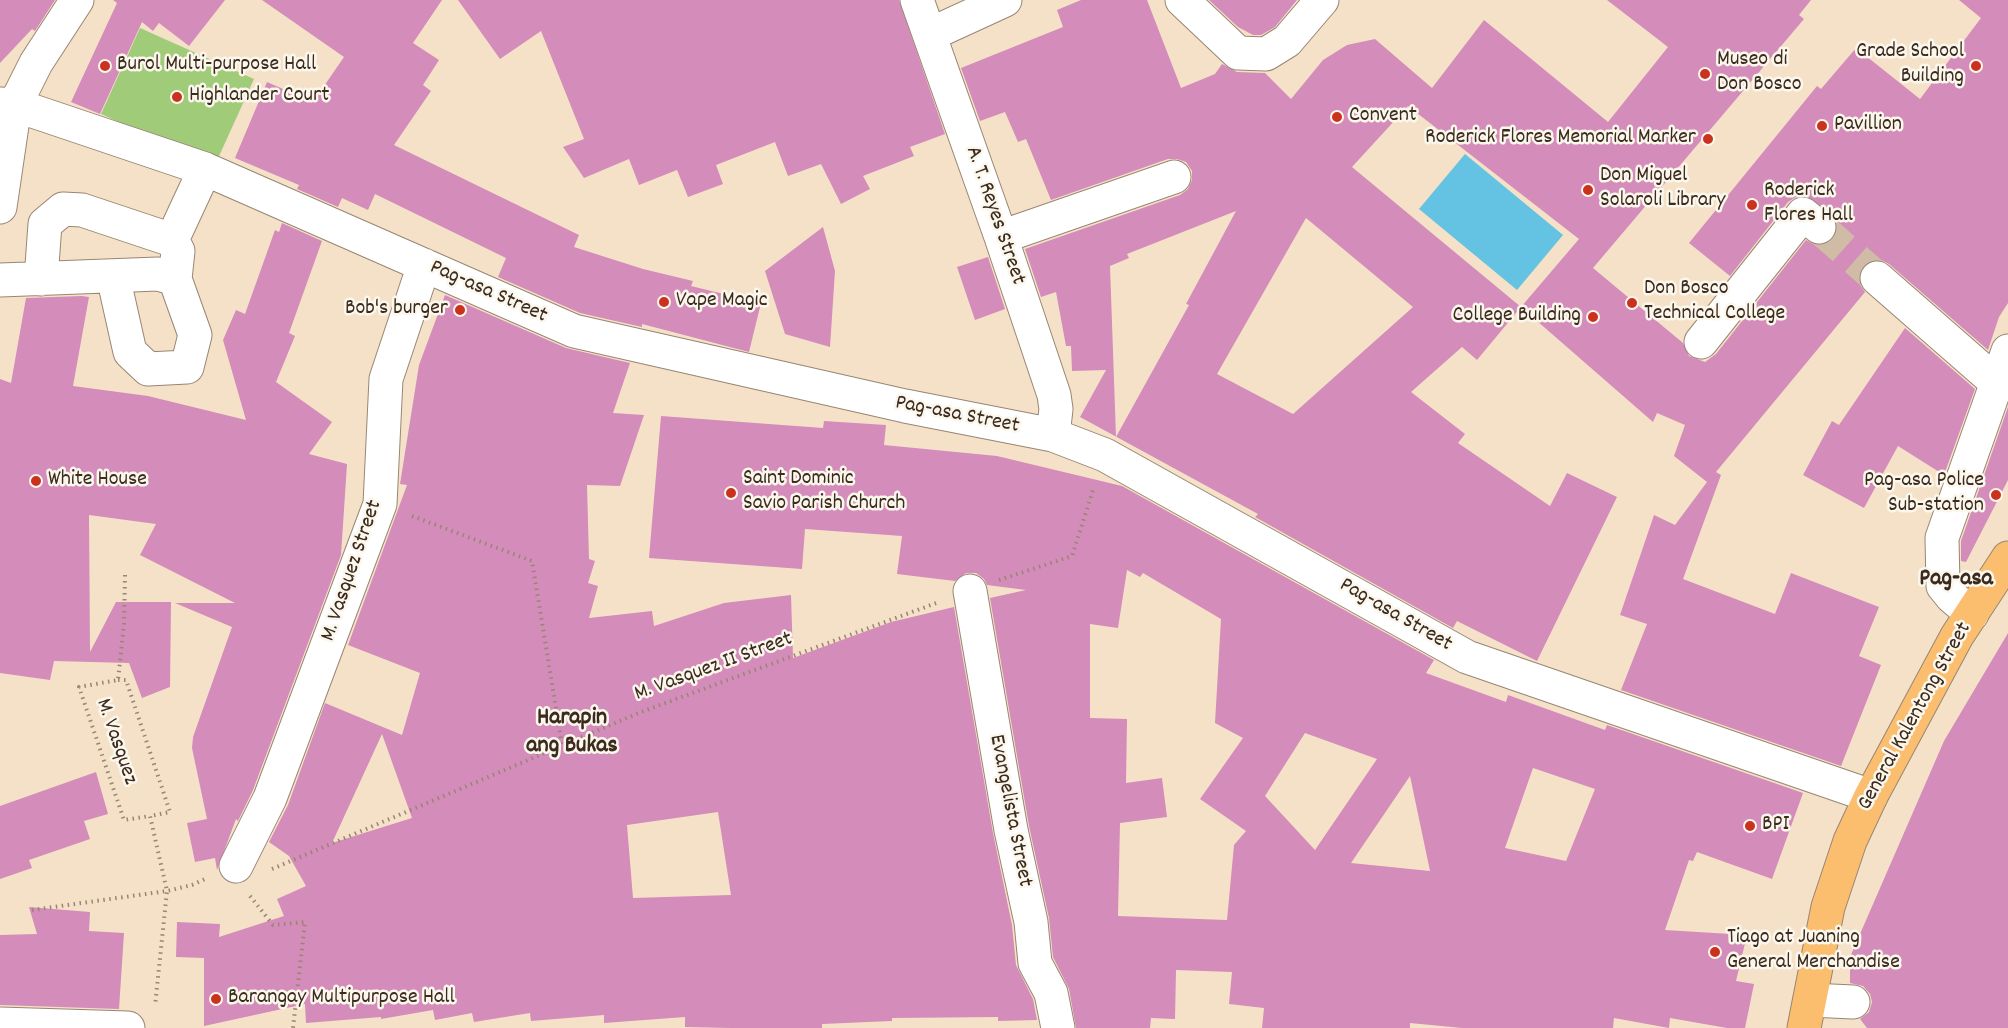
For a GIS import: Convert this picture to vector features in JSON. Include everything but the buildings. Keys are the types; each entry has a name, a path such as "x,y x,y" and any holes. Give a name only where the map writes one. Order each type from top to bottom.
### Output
{"main road":[{"path":"1972,614 2008,558"},
{"name":"General Kalentong Street","path":"1807,1014 1828,907 1850,841 1871,796 1957,636 1972,614"}],"street":[{"path":"0,207 8,104 77,0"},
{"name":"A. T. Reyes Street","path":"917,0 931,34 1054,395 1056,409 1053,435"},
{"path":"931,34 1005,0"},
{"path":"1182,0 1238,53 1266,54 1287,41 1322,0"},
{"name":"Pag-asa Street","path":"8,104 205,169 574,331 905,406 1053,435 1105,455 1467,657 1871,796"},
{"path":"172,240 205,169"},
{"path":"1001,237 1173,177"},
{"path":"41,279 45,224 63,209 82,210 172,240 178,251 175,279 195,335 187,367 148,369 130,352 113,276"},
{"path":"1701,342 1803,214 1819,227"},
{"name":"M. Vasquez Street","path":"232,867 270,798 380,504 386,379 424,265"},
{"path":"0,280 158,274 175,279"},
{"path":"1877,278 1997,383"},
{"name":"General Kalentong Street","path":"1972,614 1943,586 1942,538 2008,351"},
{"name":"Evangelista Street","path":"970,591 1011,830 1031,922 1035,963 1051,993 1058,1028"},
{"path":"1807,1014 1853,1002"},
{"path":"0,1024 141,1022"}],"path":[{"name":"M. Vasquez II Street","path":"232,867 276,869 641,712 1071,556 1105,455"},
{"path":"380,504 532,561 562,745"},
{"name":"M. Vasquez","path":"118,680 124,624 125,576"},
{"name":"M. Vasquez","path":"126,680 170,812 150,816 124,820 79,687 126,680"},
{"path":"141,1022 167,891 150,816"},
{"path":"32,910 167,891 192,885 232,867 273,925 305,922 293,1028"}],"green space":[{"name":"Highlander Court","path":"140,28 254,79 215,165 101,114"}],"water":[{"path":"1465,154 1563,235 1517,290 1419,209"}],"tunnel":[{"path":"1819,227 1877,278"}],"place":[{"name":"Burol Multi-purpose Hall","path":"105,66"},
{"name":"Grade School Building","path":"1976,66"},
{"name":"Museo di Don Bosco","path":"1705,74"},
{"name":"Highlander Court","path":"177,97"},
{"name":"Convent","path":"1337,117"},
{"name":"Pavillion","path":"1822,126"},
{"name":"Roderick Flores Memorial Marker","path":"1708,139"},
{"name":"Don Miguel Solaroli Library","path":"1588,190"},
{"name":"Roderick Flores Hall","path":"1752,205"},
{"name":"Vape Magic","path":"664,302"},
{"name":"Don Bosco Technical College","path":"1632,303"},
{"name":"Bob's burger","path":"460,310"},
{"name":"College Building","path":"1593,317"},
{"name":"White House","path":"36,481"},
{"name":"Saint Dominic Savio Parish Church","path":"731,493"},
{"name":"Pag-asa Police Sub-station","path":"1996,495"},
{"name":"BPI","path":"1750,826"},
{"name":"Tiago at Juaning General Merchandise","path":"1715,952"},
{"name":"Barangay Multipurpose Hall","path":"216,999"}],"district":[{"name":"Pag-asa","path":"1956,581"},
{"name":"Harapin ang Bukas","path":"572,734"}]}
